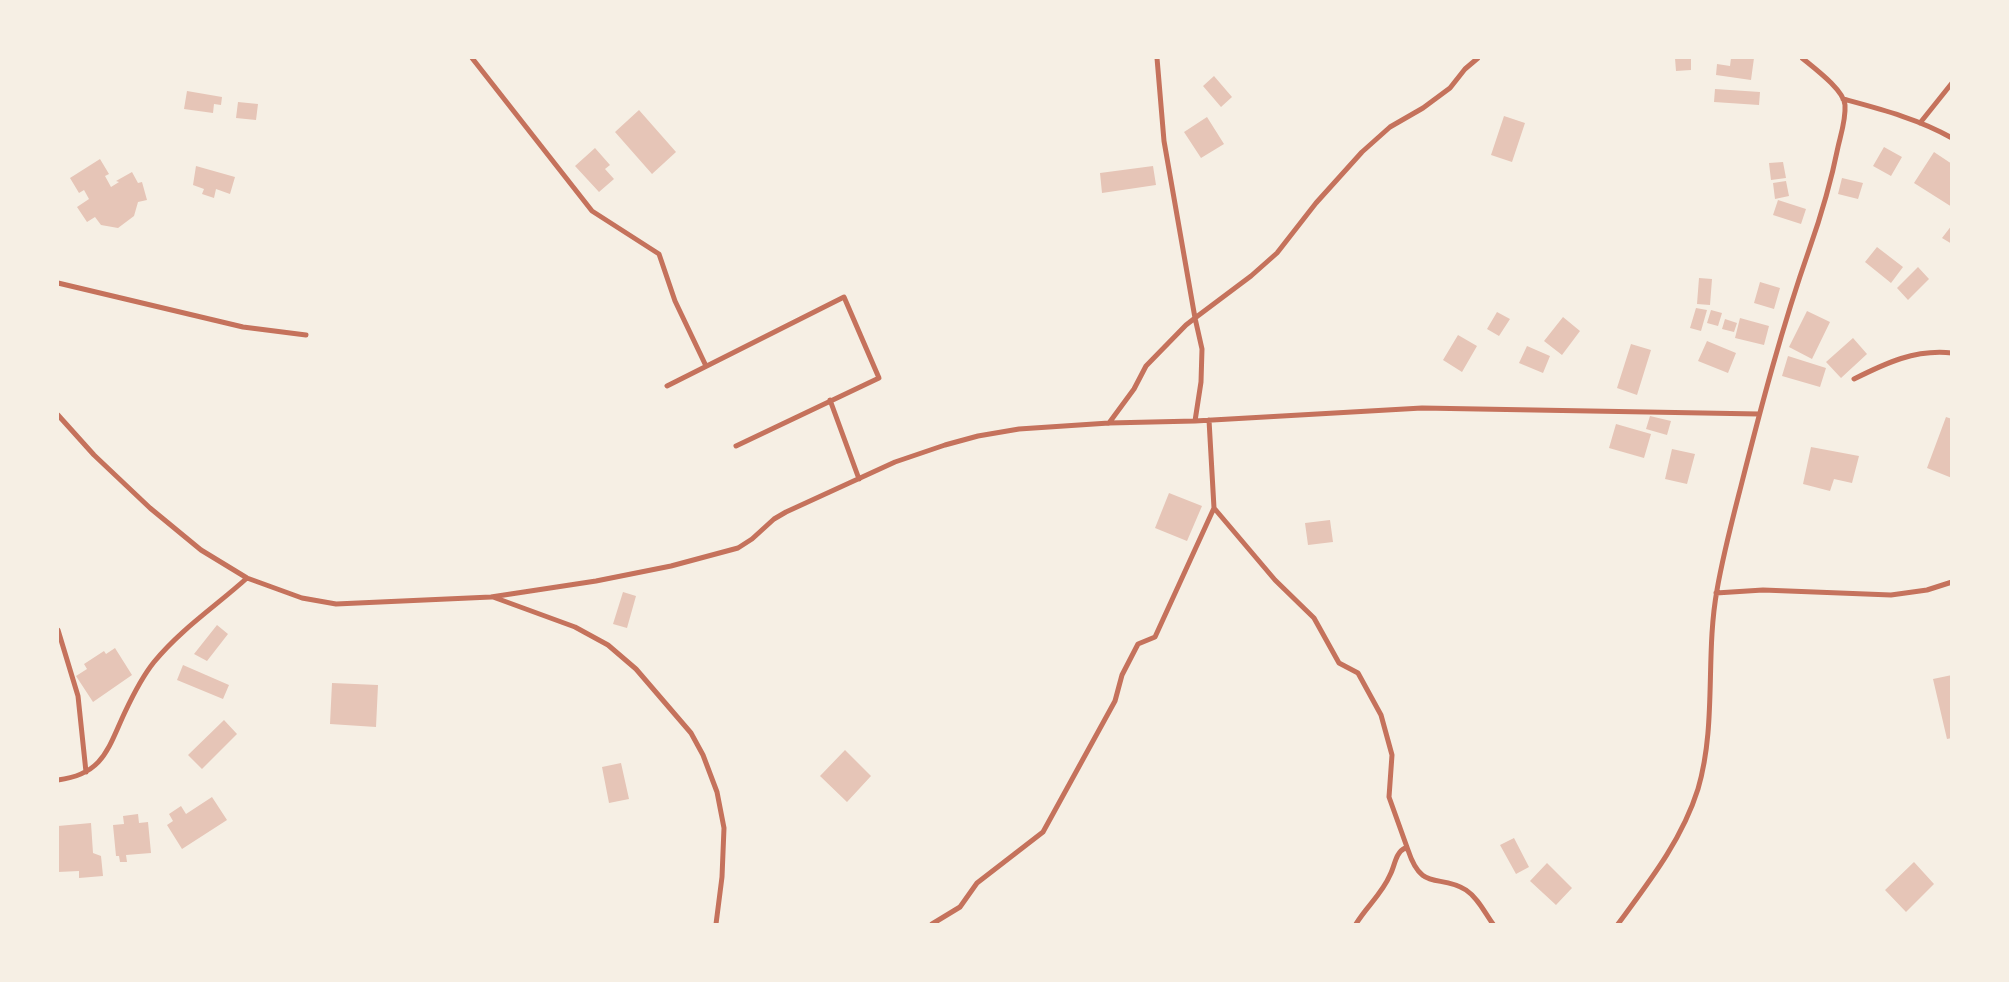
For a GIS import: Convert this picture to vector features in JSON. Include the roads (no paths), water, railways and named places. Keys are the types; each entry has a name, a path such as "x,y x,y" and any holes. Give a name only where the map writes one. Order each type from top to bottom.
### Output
{"street":[{"path":"472,58 592,210 659,254 675,301 706,366"},
{"path":"1157,58 1164,141 1202,349 1201,382 1195,421"},
{"path":"1109,423 1134,389 1146,366 1186,324 1251,276 1277,252 1316,203 1362,152 1390,127 1423,108 1450,88 1465,69 1478,58"},
{"path":"1618,924 1663,862 1684,825 1698,790 1709,735 1711,658 1716,593 1759,414 1796,288 1820,220 1835,162 1843,122 1845,105 1843,98 1839,92 1802,58"},
{"path":"1920,124 1952,82"},
{"path":"1843,98 1880,109 1952,138"},
{"path":"58,283 243,327 306,334"},
{"path":"667,386 844,297 879,378 736,446"},
{"path":"1854,378 1893,360 1935,351 1952,353"},
{"path":"830,400 859,479"},
{"path":"58,415 94,455 150,508 201,550 247,578 302,598 336,604 492,597 643,571 738,548 786,512 895,462 945,444 1019,428 1195,421 1422,408 1759,414"},
{"path":"932,924 960,907 977,883 1043,832 1115,701 1122,675 1138,644 1155,637 1214,508 1209,420"},
{"path":"1214,508 1275,580 1314,618 1338,663 1358,673 1381,715 1392,755 1389,797 1408,850 1420,873 1435,882 1458,886 1466,891 1474,897 1492,924"},
{"path":"58,780 86,772 99,761 109,749 135,692 153,663 185,629 247,578"},
{"path":"1716,593 1763,590 1891,595 1927,590 1952,582"},
{"path":"492,597 575,627 608,645 636,669 690,733 703,755 717,792 724,828 722,877 716,924"},
{"path":"58,630 78,696 86,772"},
{"path":"1356,924 1390,876 1399,853 1405,848 1408,850"}]}
